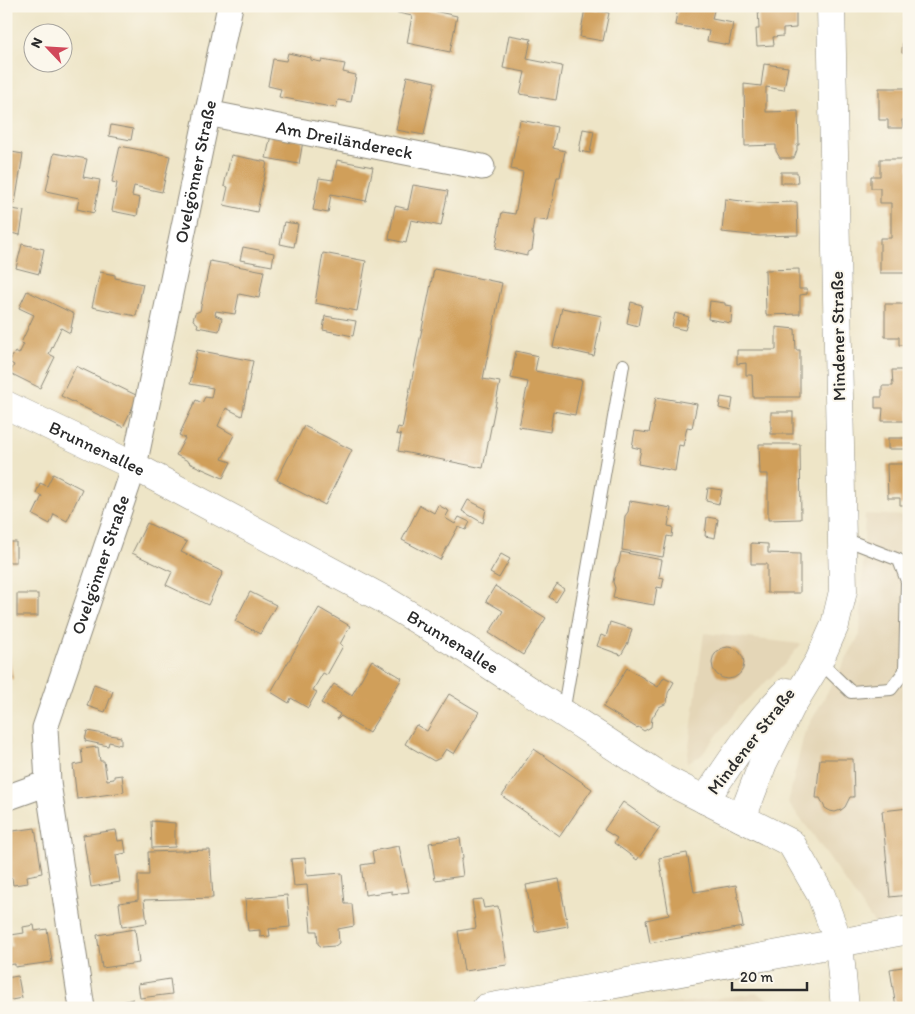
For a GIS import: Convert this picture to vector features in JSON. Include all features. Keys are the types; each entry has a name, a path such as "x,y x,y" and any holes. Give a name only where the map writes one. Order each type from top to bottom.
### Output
{"main road":[{"name":"Mindener Straße","path":"742,818 763,762 791,707 819,661 835,625 843,591 831,6"},
{"name":"Brunnenallee","path":"6,405 134,466 383,598 467,650 664,779 791,843 821,895 840,943 845,1008"},
{"name":"Mindener Straße","path":"705,800 737,753 778,701 819,661"},
{"path":"486,1008 552,1002 909,930"}],"street":[{"name":"Ovelgönner Straße","path":"82,1008 48,783 45,728 134,466 230,6"},
{"name":"Am Dreiländereck","path":"207,113 482,167"},
{"path":"6,798 48,783"}],"lane":[{"path":"563,713 623,365"},
{"path":"819,661 851,692 891,689 906,671 907,581 899,560 842,538"}],"shaded area":[{"path":"865,514 909,516 909,916 874,923 811,832 788,803 804,734 860,634"},
{"path":"704,633 801,644 783,666 739,707 701,756 687,762"},
{"path":"756,993 789,1008 642,1008"}],"building":[{"path":"386,6 420,6 420,8 457,16 450,52 407,43 412,16 385,10"},
{"path":"678,6 715,6 712,19 733,23 729,45 707,41 709,31 675,25"},
{"path":"758,6 796,6 796,28 783,29 783,36 773,37 774,45 757,46 756,29 759,29"},
{"path":"585,8 609,13 603,41 580,37"},
{"path":"904,19 909,19 909,54 902,53"},
{"path":"509,35 531,39 527,59 562,66 556,100 520,94 525,72 503,68"},
{"path":"288,53 321,62 322,60 345,64 343,72 356,75 351,102 338,100 336,108 279,97 281,89 268,86 273,59 286,61"},
{"path":"764,64 788,67 784,90 766,87 766,112 798,111 799,145 797,145 794,158 780,158 776,151 776,145 745,146 744,84 761,86"},
{"path":"407,76 435,82 424,135 396,130"},
{"path":"879,88 909,88 909,120 902,120 903,128 888,128 888,120 879,120"},
{"path":"520,120 557,127 553,148 565,151 560,177 557,177 548,221 534,219 532,250 527,253 527,256 495,249 502,212 515,214 523,172 511,169"},
{"path":"111,125 133,129 131,140 109,136"},
{"path":"583,129 594,131 590,153 579,151"},
{"path":"271,135 303,141 299,164 266,158"},
{"path":"120,146 170,156 162,192 134,186 132,196 140,198 137,216 112,211 117,183 112,182"},
{"path":"6,151 23,154 15,204 6,202"},
{"path":"54,153 87,159 83,177 100,180 94,213 77,209 79,198 46,191"},
{"path":"231,155 267,162 257,212 224,205 228,187 224,186"},
{"path":"880,159 909,159 909,273 880,273 880,238 891,238 891,203 880,203 880,188 871,188 871,176 880,176"},
{"path":"337,160 373,167 366,201 331,194 328,213 313,210 319,178 333,180"},
{"path":"781,172 797,172 798,183 781,183"},
{"path":"413,185 448,191 441,226 411,220 406,243 389,239 395,206 408,209"},
{"path":"725,199 759,203 797,202 798,235 760,236 722,232"},
{"path":"6,208 24,211 20,235 6,232"},
{"path":"284,222 298,224 294,247 280,244"},
{"path":"22,244 44,249 39,274 16,268"},
{"path":"243,247 274,253 272,266 240,260"},
{"path":"323,253 366,261 357,311 315,303"},
{"path":"210,261 264,271 259,298 239,294 235,314 216,311 215,315 222,318 219,331 197,327 198,324 193,320 195,313 200,311"},
{"path":"434,269 502,283 483,379 500,382 483,468 398,451 401,435 396,434 398,427 402,428"},
{"path":"799,269 799,289 807,289 807,294 800,295 800,314 766,315 765,270"},
{"path":"100,272 115,275 115,278 143,284 136,316 92,307"},
{"path":"27,291 74,314 70,333 61,328 49,354 55,357 40,388 10,373 14,365 9,362 15,352 19,354 24,344 21,343 34,315 19,308"},
{"path":"710,301 732,306 731,323 708,319"},
{"path":"631,302 642,305 638,326 627,323"},
{"path":"885,304 909,304 909,345 899,345 899,337 885,337"},
{"path":"562,308 602,316 594,356 553,347"},
{"path":"675,313 689,317 685,330 672,327"},
{"path":"325,316 356,321 353,336 323,330"},
{"path":"776,327 795,329 796,350 800,350 800,397 753,397 752,375 746,375 746,363 737,364 737,350 776,350"},
{"path":"197,350 253,361 242,416 226,408 218,426 234,435 222,459 231,462 223,478 176,455 185,438 179,435 196,400 202,403 205,397 211,398 213,388 190,384"},
{"path":"516,351 538,356 535,371 582,380 575,415 553,411 550,432 519,427 528,382 511,378"},
{"path":"76,366 138,396 123,427 61,396"},
{"path":"892,370 909,370 909,421 882,421 883,408 875,408 875,397 882,397 882,386 893,386"},
{"path":"656,397 697,404 692,428 687,427 683,446 679,445 675,471 638,464 641,449 632,447 635,431 649,433"},
{"path":"721,397 733,399 731,411 719,408"},
{"path":"771,412 793,412 793,434 771,434"},
{"path":"304,426 352,450 325,505 277,480"},
{"path":"888,438 907,438 907,449 888,449"},
{"path":"759,444 800,444 801,519 768,520 768,474 760,474"},
{"path":"887,464 909,464 909,505 900,505 900,498 888,498"},
{"path":"53,474 82,489 67,521 54,514 50,524 33,515 42,496 36,493 40,483 47,486"},
{"path":"708,488 722,490 719,504 706,501"},
{"path":"468,500 486,509 483,523 462,511"},
{"path":"630,501 671,508 668,526 673,527 672,537 667,536 663,557 622,550 625,516 628,512"},
{"path":"420,505 434,513 438,505 449,511 445,518 455,524 459,517 470,522 466,530 458,527 440,560 402,540"},
{"path":"707,517 718,519 715,538 705,536"},
{"path":"147,523 187,542 181,552 223,572 208,605 166,585 172,572 132,553"},
{"path":"6,542 16,542 16,562 6,562"},
{"path":"751,543 768,544 768,553 800,554 800,593 767,593 767,564 751,564"},
{"path":"621,552 662,560 659,577 664,578 662,588 657,587 654,605 613,598 615,588 613,582"},
{"path":"501,554 510,559 499,578 490,573"},
{"path":"557,584 564,589 556,602 549,597"},
{"path":"495,586 546,618 523,655 489,633 503,611 486,601"},
{"path":"250,592 276,605 260,634 235,621"},
{"path":"17,594 38,594 38,616 17,616"},
{"path":"319,608 350,626 340,644 343,646 327,675 323,673 313,690 317,692 308,708 291,698 289,703 271,692"},
{"path":"610,622 632,629 628,643 621,655 597,646 601,635 606,637"},
{"path":"6,640 13,679 6,680"},
{"path":"728,647 740,651 744,663 740,675 728,679 716,675 712,663 716,651"},
{"path":"372,660 402,678 369,733 341,716 337,719 340,714 321,703 334,684 352,695"},
{"path":"627,668 658,687 664,677 674,682 668,693 667,703 659,707 652,718 651,727 644,731 603,707"},
{"path":"94,684 113,691 105,712 87,706"},
{"path":"449,694 479,712 454,754 446,749 440,758 434,761 405,744 416,725 427,731"},
{"path":"87,731 121,737 121,745 109,742 108,746 85,741"},
{"path":"98,747 100,761 104,761 107,780 114,779 114,776 122,775 124,792 77,799 73,765 83,763 81,749"},
{"path":"534,749 592,789 560,836 502,796"},
{"path":"820,759 853,759 854,797 850,797 845,807 841,810 830,811 825,808 820,798 816,798"},
{"path":"623,802 660,828 637,860 614,843 617,838 604,830"},
{"path":"909,808 909,895 890,897 882,811"},
{"path":"151,821 175,823 175,847 152,848"},
{"path":"35,828 42,873 27,876 28,883 13,885 12,878 6,879 6,832"},
{"path":"116,830 118,841 124,840 126,853 116,855 120,882 91,887 83,835"},
{"path":"460,838 463,876 435,880 429,843"},
{"path":"399,846 409,892 392,894 392,891 365,895 361,865 374,863 372,851"},
{"path":"210,850 213,898 144,900 147,923 122,927 119,903 138,900 138,875 149,875 148,852"},
{"path":"687,853 694,892 736,885 743,927 650,943 646,920 669,915 659,858"},
{"path":"305,858 307,876 342,873 345,904 352,904 354,926 338,929 339,943 335,946 322,947 318,944 317,931 311,931 307,885 294,886 291,859"},
{"path":"559,879 568,926 535,932 526,885"},
{"path":"287,895 290,927 269,929 270,936 260,937 260,930 248,931 245,899"},
{"path":"482,899 484,908 498,906 507,965 464,971 458,931 476,928 472,900"},
{"path":"34,925 35,931 47,929 52,962 15,967 15,964 6,965 6,947 12,946 11,935 24,933 23,927"},
{"path":"135,929 139,963 102,968 97,935"},
{"path":"909,966 909,1008 896,1008 890,969"},
{"path":"18,976 22,998 6,1001 6,978"},
{"path":"170,979 172,994 140,998 138,984"},
{"path":"133,999 135,1008 111,1008 111,1005"}]}
